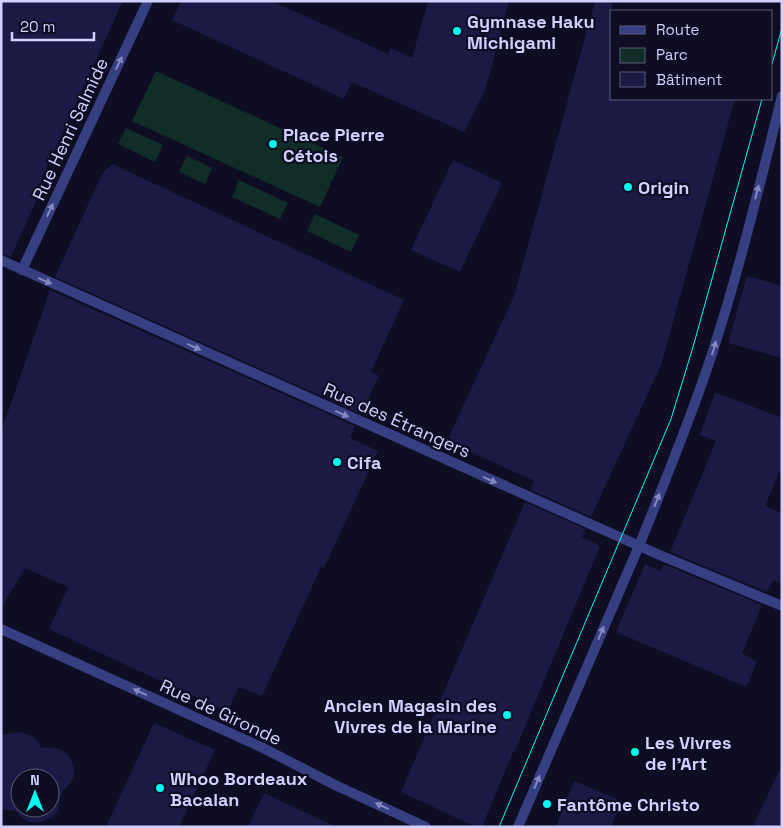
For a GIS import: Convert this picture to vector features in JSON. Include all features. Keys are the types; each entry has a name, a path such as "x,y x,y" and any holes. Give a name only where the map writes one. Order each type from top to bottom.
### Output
{"street":[{"name":"Rue Henri Salmide","path":"22,270 148,1"},
{"path":"518,827 639,546 689,421 712,355 738,265 782,96"},
{"name":"Rue des Étrangers","path":"1,260 639,546 782,606"},
{"name":"Rue de Gironde","path":"1,629 263,748 335,785 426,827"}],"green space":[{"path":"156,71 343,157 320,207 132,121"},
{"path":"126,128 163,145 155,162 118,144"},
{"path":"187,156 212,168 205,184 179,172"},
{"path":"239,180 288,203 280,219 232,197"},
{"path":"315,214 359,235 351,252 307,231"}],"building":[{"path":"1,1 123,1 36,191 40,192 11,257 1,253"},
{"path":"181,1 272,1 388,54 391,48 412,58 428,1 509,1 485,91 464,132 352,82 344,99 172,20"},
{"name":"Origin","path":"595,1 612,1 612,10 610,10 610,100 735,100 661,365 591,517 531,490 534,481 447,441 514,296"},
{"path":"453,160 502,183 460,272 411,250"},
{"path":"112,164 404,300 371,372 379,376 361,414 55,277 102,174"},
{"path":"747,276 782,286 782,358 728,343"},
{"path":"50,290 355,426 350,438 378,451 324,568 321,567 262,696 239,687 227,712 49,629 68,587 25,568 1,609 1,432"},
{"path":"715,392 782,418 782,466 765,506 782,513 782,584 773,580 767,592 670,552 716,441 700,435"},
{"path":"525,502 586,529 582,537 600,546 482,827 476,827 401,792"},
{"path":"645,564 661,571 664,564 762,605 742,653 757,662 746,687 616,632"},
{"name":"Whoo Bordeaux Bacalan","path":"154,723 215,750 179,827 106,827"},
{"path":"20,732 34,737 41,747 60,749 68,754 74,767 74,777 61,795 60,800 60,768 10,768 10,810 1,809 1,735"},
{"path":"782,765 782,827 753,827 760,811"},
{"path":"574,781 622,801 611,827 556,827"},
{"path":"264,793 336,827 248,827"},
{"path":"23,818 50,818 37,823 26,821"}],"tram line":[{"path":"773,60 782,28"},
{"path":"499,827 671,419 762,100"}],"place":[{"name":"Gymnase Haku Michigami","path":"457,31"},
{"name":"Place Pierre Cétois","path":"273,144"},
{"name":"Origin","path":"628,187"},
{"name":"Cifa","path":"337,462"},
{"name":"Ancien Magasin des Vivres de la Marine","path":"507,715"},
{"name":"Les Vivres de l'Art","path":"635,752"},
{"name":"Whoo Bordeaux Bacalan","path":"160,788"},
{"name":"Fantôme Christo","path":"547,804"}]}
